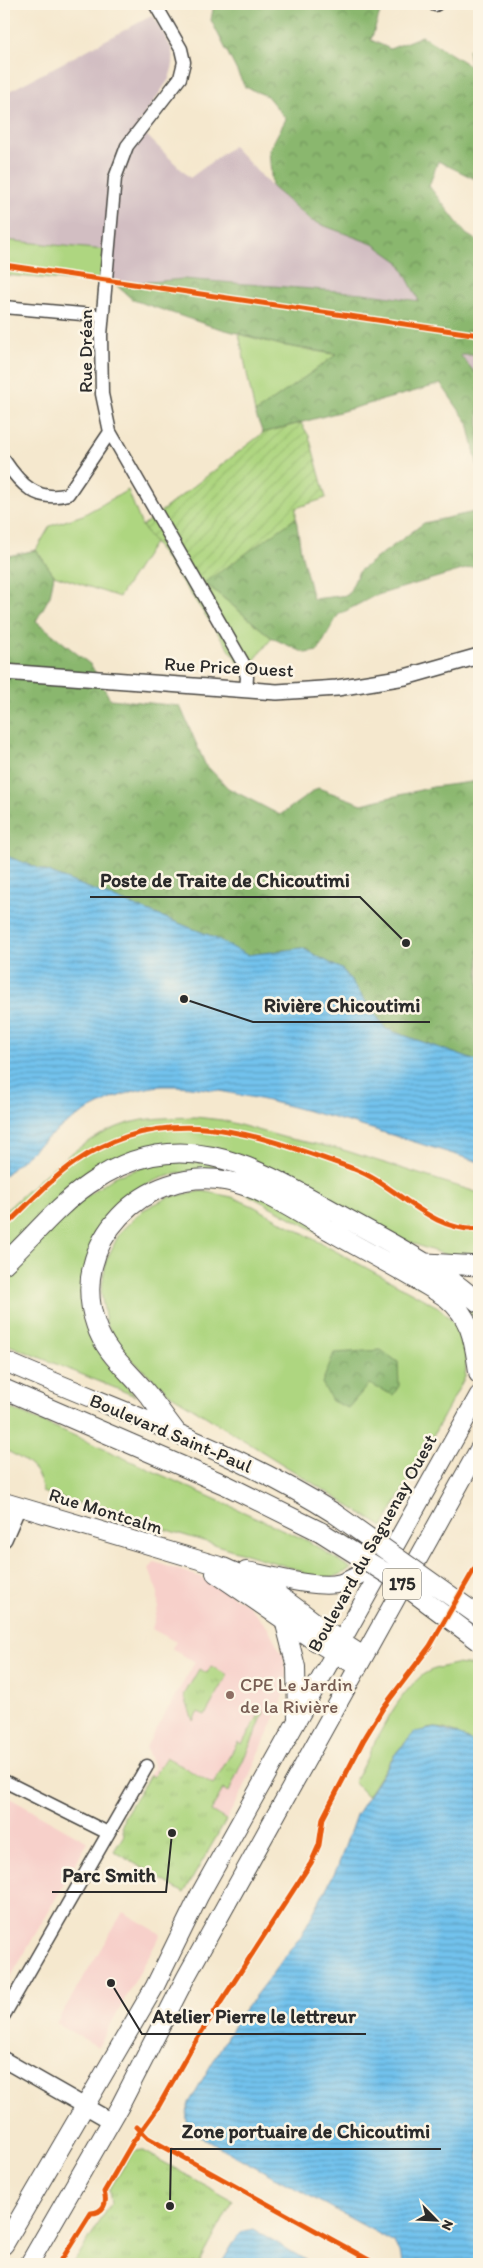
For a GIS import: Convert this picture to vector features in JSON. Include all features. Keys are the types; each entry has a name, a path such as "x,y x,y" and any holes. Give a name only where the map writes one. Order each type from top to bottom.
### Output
{"main road":[{"path":"4,1264 69,1200 97,1178 139,1160 163,1155 191,1153 217,1156 248,1166 423,1263 454,1283 479,1303"},
{"path":"177,1433 145,1390 118,1362 106,1345 94,1318 89,1287 97,1250 108,1229 118,1216 146,1194 182,1181 217,1180 253,1189 447,1298 463,1314 470,1327 479,1374"},
{"path":"423,1263 479,1266"},
{"name":"Boulevard Saint-Paul","path":"4,1361 177,1433 282,1481 334,1513 479,1616"},
{"name":"Boulevard Saint-Paul","path":"4,1389 228,1486 321,1532 397,1580 479,1641"},
{"name":"Boulevard du Saguenay Ouest","path":"4,2245 155,1986 199,1896 479,1395"},
{"path":"30,2264 111,2121 186,1977 479,1449"},
{"name":"Rue Montcalm","path":"11,1504 223,1567 269,1588 338,1648"},
{"path":"223,1567 316,1585 332,1585 352,1578 390,1556"},
{"name":"Rue Montcalm","path":"195,1560 284,1620 361,1662"},
{"path":"284,1620 296,1667 298,1720"}],"street":[{"name":"Rue Dréan","path":"155,4 181,49 184,62 180,78 127,146 115,178 101,335 102,394 110,432 243,663 247,677 246,690"},
{"path":"4,307 93,315"},
{"path":"4,460 16,478 32,490 45,497 57,498 68,494 110,432"},
{"name":"Rue Price Ouest","path":"4,672 277,692 337,688 405,677 479,656"},
{"path":"4,1539 11,1504"},
{"path":"4,2015 147,1766"},
{"path":"4,1781 108,1834"},
{"path":"4,2060 111,2121"}],"shaded area":[{"path":"153,15 172,49 173,65 169,79 137,126 190,178 233,146 272,187 312,221 375,245 399,262 420,301 363,293 183,279 116,285 101,283 105,250 4,240 4,94"},
{"path":"460,355 479,355 479,382 477,375"},
{"name":"CPE Le Jardin de la Rivière","path":"154,1562 200,1577 247,1604 268,1628 283,1656 287,1676 282,1701 243,1790 226,1820 150,1775 154,1768 146,1747 195,1662 171,1649 176,1642 152,1629 158,1607 158,1593 149,1569"},
{"path":"4,1795 88,1842 4,1989"},
{"path":"123,1912 161,1934 98,2047 56,2023"}],"green space":[{"path":"214,4 386,4 380,13 371,40 390,49 422,36 472,67 479,116 479,178 475,179 438,161 429,186 466,234 479,242 479,355 460,355 477,375 479,382 479,472 468,423 441,384 263,433 255,413 337,354 281,345 211,326 133,300 116,285 183,279 363,293 419,301 399,262 375,245 312,221 272,187 269,150 286,119 267,96 245,87 211,20"},
{"path":"479,44 479,116 468,50"},
{"path":"4,240 105,250 101,283 4,275"},
{"path":"239,334 281,345 338,355 255,413"},
{"path":"301,423 309,436 326,498 296,508 296,518 190,593 142,526 263,433"},
{"path":"128,490 142,526 154,543 119,597 54,575 36,550 50,526 83,515"},
{"path":"479,511 479,565 374,596 338,615 318,651 305,653 272,638 204,582 296,518 301,552 313,599 348,595 359,571 424,523"},
{"path":"36,550 54,575 50,596 36,621 91,665 110,699 180,706 205,764 228,788 280,815 318,788 362,804 433,787 479,781 479,1062 386,1029 343,970 302,948 247,956 209,935 4,855 4,691 7,690 4,677 4,557"},
{"path":"204,582 272,638 245,672 190,593"},
{"path":"195,1117 222,1120 286,1138 340,1149 479,1193 479,1259 455,1258 393,1235 252,1159 217,1148 140,1151 4,1254 4,1212 76,1150 108,1131 126,1124 160,1118"},
{"path":"203,1162 245,1173 439,1280 479,1315 479,1331 472,1315 202,1170 170,1176 140,1188 115,1207 104,1220 92,1243 83,1294 85,1324 103,1358 135,1396 4,1343 4,1275 81,1200 116,1176 157,1163"},
{"path":"202,1191 232,1197 253,1206 438,1307 459,1330 465,1346 465,1377 383,1527 170,1394 122,1351 106,1323 101,1292 106,1261 120,1232 143,1210 169,1197"},
{"path":"381,1350 398,1362 399,1386 393,1395 369,1384 348,1408 332,1401 322,1383 334,1353"},
{"path":"4,1406 64,1431 308,1541 352,1569 331,1578 302,1575 302,1571 42,1492 41,1483 35,1470 4,1449"},
{"path":"455,1664 479,1666 479,1746 458,1734 442,1728 425,1730 414,1735 396,1753 367,1796 354,1782 391,1713 409,1688 423,1675 427,1672"},
{"path":"211,1666 228,1675 205,1715 198,1712 193,1721 184,1695 199,1669 207,1673"},
{"path":"261,1711 264,1712 229,1792 223,1789 211,1811 226,1820 184,1893 114,1851 124,1835 122,1826 124,1817 150,1775 153,1777 166,1757 213,1784 238,1742 242,1744"},
{"path":"142,2150 233,2201 199,2264 73,2264 111,2204 109,2190 133,2152"}],"water":[{"path":"4,855 209,935 247,955 302,948 343,970 386,1029 479,1062 479,1162 345,1121 264,1100 201,1088 162,1086 123,1095 87,1111 50,1136 4,1176"},
{"path":"436,1728 460,1735 479,1746 479,2264 405,2264 394,2242 199,2136 191,2129 187,2122 189,2103 238,2018 301,1936 338,1866 356,1815 396,1753 415,1732"},
{"path":"254,2229 312,2264 221,2264 240,2232"}],"cycle path":[{"path":"4,265 479,335"},
{"path":"4,1227 46,1186 74,1163 109,1143 144,1132 179,1127 213,1129 248,1135 318,1156 370,1176 429,1216 461,1228 479,1229"},
{"path":"59,2264 91,2213 95,2213 104,2207 104,2192 133,2142 157,2109 193,2045 311,1863 319,1845 323,1818 363,1741 383,1708 430,1646 479,1561"},
{"path":"137,2127 148,2138 376,2264"}],"place":[{"name":"Poste de Traite de Chicoutimi","path":"406,943"},
{"name":"Rivière Chicoutimi","path":"184,999"},
{"name":"CPE Le Jardin de la Rivière","path":"230,1695"},
{"name":"Parc Smith","path":"172,1833"},
{"name":"Atelier Pierre le lettreur","path":"111,1983"},
{"name":"Zone portuaire de Chicoutimi","path":"170,2206"}]}
